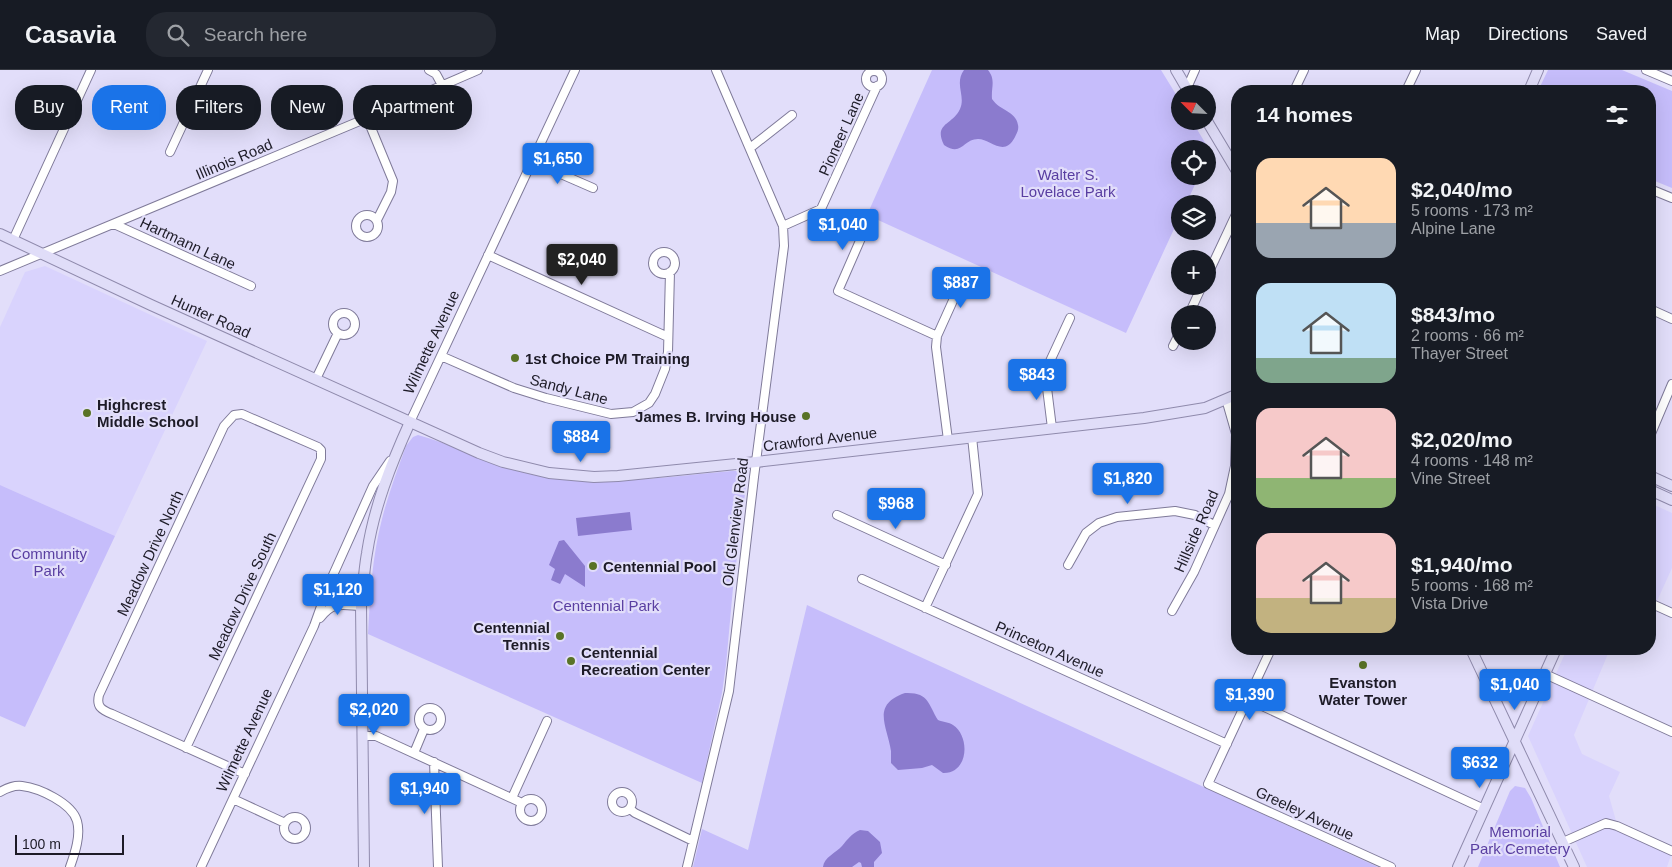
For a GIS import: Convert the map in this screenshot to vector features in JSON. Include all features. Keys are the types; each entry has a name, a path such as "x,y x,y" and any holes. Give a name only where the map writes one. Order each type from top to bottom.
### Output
{"main road":[{"path":"1176,70 1185,85"},
{"path":"1531,85 1538,70"},
{"path":"1212,130 1231,161"},
{"name":"Hunter Road","path":"0,234 151,305 410,422"},
{"name":"Crawford Avenue","path":"410,422 503,462 549,473 594,477 756,462 1144,418 1205,408 1231,397"},
{"name":"Wilmette Avenue","path":"398,449 410,422"},
{"path":"364,867 361,606 366,554 372,525 380,496 398,449"},
{"path":"1656,479 1672,486"},
{"path":"1656,493 1672,500"},
{"path":"1474,655 1574,867"},
{"path":"1458,867 1553,655"}],"street":[{"path":"12,240 91,70"},
{"path":"170,152 208,70"},
{"path":"429,70 436,74 442,85"},
{"name":"Illinois Road","path":"442,85 478,70"},
{"name":"Wilmette Avenue","path":"410,422 575,70"},
{"name":"Old Glenview Road","path":"687,867 729,691 783,257 784,236 783,226 716,70"},
{"path":"1191,85 1196,70"},
{"path":"1297,85 1304,70"},
{"path":"1409,85 1416,70"},
{"path":"1646,70 1672,81"},
{"name":"Pioneer Lane","path":"783,226 821,209 877,86"},
{"path":"750,148 792,115"},
{"name":"Illinois Road","path":"0,271 353,124"},
{"path":"372,130 393,181 391,192 377,220"},
{"path":"531,161 594,188"},
{"path":"1656,191 1672,198"},
{"path":"869,220 838,291 937,336"},
{"name":"Hartmann Lane","path":"114,224 251,286"},
{"path":"1216,257 1231,225"},
{"path":"488,255 668,337"},
{"name":"Sandy Lane","path":"441,356 514,388 611,414 633,412 649,403 655,394 665,369 670,272"},
{"path":"948,440 936,347 937,336 965,274"},
{"path":"1656,312 1672,319"},
{"path":"1052,428 1045,372 1070,318"},
{"path":"316,379 338,333"},
{"path":"1656,422 1672,384"},
{"name":"Hillside Road","path":"1226,399 1231,416"},
{"name":"Meadow Drive North","path":"186,748 104,711 98,703 99,695 224,426 234,415 242,414 264,423 318,448 322,454"},
{"path":"925,608 978,494 972,437"},
{"name":"Wilmette Avenue","path":"201,867 314,626 329,584 373,486 398,449"},
{"name":"Meadow Drive South","path":"186,748 322,454"},
{"name":"Hillside Road","path":"1172,611 1194,572 1228,494 1231,482"},
{"path":"1068,565 1086,533 1099,523 1117,517 1174,511 1195,515 1214,525"},
{"path":"837,515 946,565"},
{"name":"Princeton Avenue","path":"862,579 1227,744"},
{"name":"Wilmette Avenue","path":"314,626 333,605 361,606"},
{"path":"1656,606 1672,613"},
{"path":"1227,744 1268,655"},
{"path":"1545,674 1672,732"},
{"path":"1248,699 1484,809"},
{"path":"512,798 547,721"},
{"path":"414,753 424,729"},
{"path":"362,736 376,736 522,803"},
{"name":"Greeley Avenue","path":"1227,744 1208,784 1391,867"},
{"path":"186,748 244,774"},
{"path":"434,762 438,867"},
{"path":"0,792 9,787 23,786 48,795 63,803 70,810 77,821 78,832 77,844 70,867"},
{"path":"233,799 285,823"},
{"path":"630,809 693,841"},
{"path":"1562,842 1606,823 1617,826 1672,851"}],"shaded area":[{"path":"964,70 988,70 993,80 992,99 1017,120 1018,128 1015,137 1011,143 1002,147 978,139 955,149 944,145 941,138 942,128 960,109 962,99 961,75"},
{"name":"Highcrest Middle School","path":"45,266 207,341 115,536 0,485 0,327 25,272"},
{"path":"1656,506 1672,513 1672,568 1657,601"},
{"path":"630,512 632,530 578,536 576,518"},
{"path":"564,540 585,566 585,587 565,574 560,584 551,580 555,569 549,565 559,541"},
{"path":"1564,655 1607,655 1574,735 1582,754 1620,772 1609,796 1618,828 1672,852 1667,867 1587,867 1528,736"},
{"path":"905,693 913,693 923,697 927,700 938,720 951,724 959,731 963,738 964,754 958,768 951,772 943,773 932,765 922,768 898,770 891,763 891,751 884,717 885,710 888,703"},
{"path":"860,830 868,831 880,842 882,853 874,862 874,867 862,867 859,862 852,867 823,867 828,858 840,849 852,835"}],"green space":[{"name":"Walter S. Lovelace Park","path":"932,70 1161,70 1171,86 1171,130 1197,130 1203,140 1171,140 1171,185 1195,185 1190,195 1171,195 1171,236 1126,333 867,215"},
{"path":"1548,70 1622,70 1672,91 1672,188 1656,181 1656,85 1541,85"},
{"name":"Centennial Park","path":"418,435 512,469 552,477 603,481 732,471 737,471 744,476 746,486 733,588 726,665 722,693 702,783 368,634 374,562 382,519 406,446 413,437"},
{"name":"Community Park","path":"0,485 115,536 25,727 0,716"},
{"path":"807,605 1378,867 693,867 702,829 748,850"},
{"name":"Memorial Park Cemetery","path":"1515,786 1525,788 1531,798 1560,867 1478,867 1510,791"}],"place":[{"name":"1st Choice PM Training","path":"515,358"},
{"name":"Highcrest Middle School","path":"87,413"},
{"name":"James B. Irving House","path":"806,416"},
{"name":"Centennial Pool","path":"593,566"},
{"name":"Centennial Tennis","path":"560,636"},
{"name":"Centennial Recreation Center","path":"571,661"},
{"name":"Evanston Water Tower","path":"1363,665"}]}
